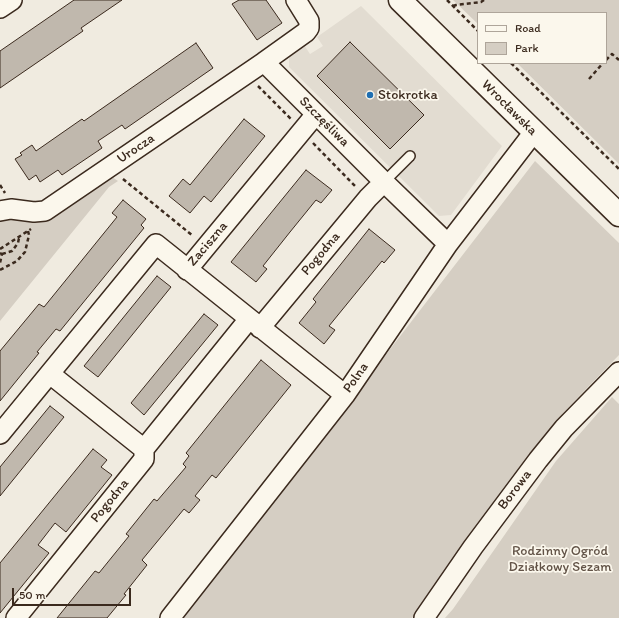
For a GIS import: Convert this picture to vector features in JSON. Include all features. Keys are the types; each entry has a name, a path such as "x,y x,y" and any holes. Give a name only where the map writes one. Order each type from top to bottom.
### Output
{"street":[{"path":"0,8 12,0"},
{"path":"264,62 306,32 309,28 309,21 296,0"},
{"name":"Wrocławska","path":"400,0 619,215"},
{"name":"Szczęśliwa","path":"264,62 448,244"},
{"name":"Urocza","path":"41,212 53,206 111,167 264,62"},
{"name":"Zaciszna","path":"50,374 156,244 187,270 316,114"},
{"name":"Polna","path":"170,618 345,395 448,244 534,132"},
{"name":"Pogodna","path":"16,618 77,543 144,454 254,324 384,182"},
{"path":"0,211 11,209 41,212"},
{"path":"187,270 345,395"},
{"name":"Borowa","path":"424,618 473,547 538,460 564,428 619,372"},
{"path":"0,434 50,374 144,454"}],"lane":[{"path":"384,182 410,156"}],"path":[{"path":"447,0 477,30"},
{"path":"453,6 481,2 484,0 489,1"},
{"path":"607,59 612,54 619,60"},
{"path":"512,64 619,169"},
{"path":"589,79 602,64"},
{"path":"111,167 116,173 206,247"},
{"path":"0,249 41,223 41,212"},
{"path":"0,270 17,261 25,252 30,234 28,231"},
{"path":"0,263 1,254 12,251 18,243 19,238"}],"shaded area":[{"path":"361,6 502,146 451,215 439,216 289,67 289,55 304,45 310,54 323,46 317,37"}],"green space":[{"path":"453,0 619,0 619,164 518,64 607,64 607,12 477,12 477,23"},
{"path":"535,161 619,243 619,355 563,413 523,465 412,618 183,618"},
{"path":"112,177 118,181 109,187 0,321 0,219 9,217 36,222 50,219"},
{"name":"Rodzinny Ogród Działkowy Sezam","path":"612,397 619,404 619,618 445,618 453,609 556,461"}],"building":[{"path":"74,0 122,0 81,28 83,31 0,88 0,51"},
{"path":"239,0 266,0 282,23 257,40 232,4"},
{"name":"Stokrotka","path":"350,42 424,115 390,149 317,76"},
{"path":"196,43 213,68 125,129 122,125 98,141 102,148 62,175 58,170 40,182 36,175 29,180 15,159 22,155 20,153 32,145 36,151 82,119 84,121"},
{"path":"244,119 265,136 211,202 204,196 190,213 169,196 183,179 190,185"},
{"path":"306,170 332,190 321,203 316,200 263,266 267,269 256,282 231,262"},
{"path":"123,200 146,219 141,225 144,228 60,331 56,329 37,352 39,353 0,401 0,351 39,304 44,307 117,217 112,213"},
{"path":"369,229 395,250 384,263 382,261 329,326 335,330 324,344 299,323 316,302 313,299"},
{"path":"157,276 171,287 98,377 84,366"},
{"path":"204,314 218,325 144,415 131,403"},
{"path":"261,360 291,385 216,478 212,475 195,496 200,500 189,513 184,509 142,560 147,565 124,594 126,595 107,618 57,618 95,571 99,573 129,536 126,534 154,499 157,501 186,467 183,464 189,456 186,453"},
{"path":"50,406 64,417 0,496 0,467"},
{"path":"93,449 107,460 101,467 112,475 66,532 55,523 38,545 49,553 0,613 0,563"}],"place":[{"name":"Stokrotka","path":"370,95"}]}
